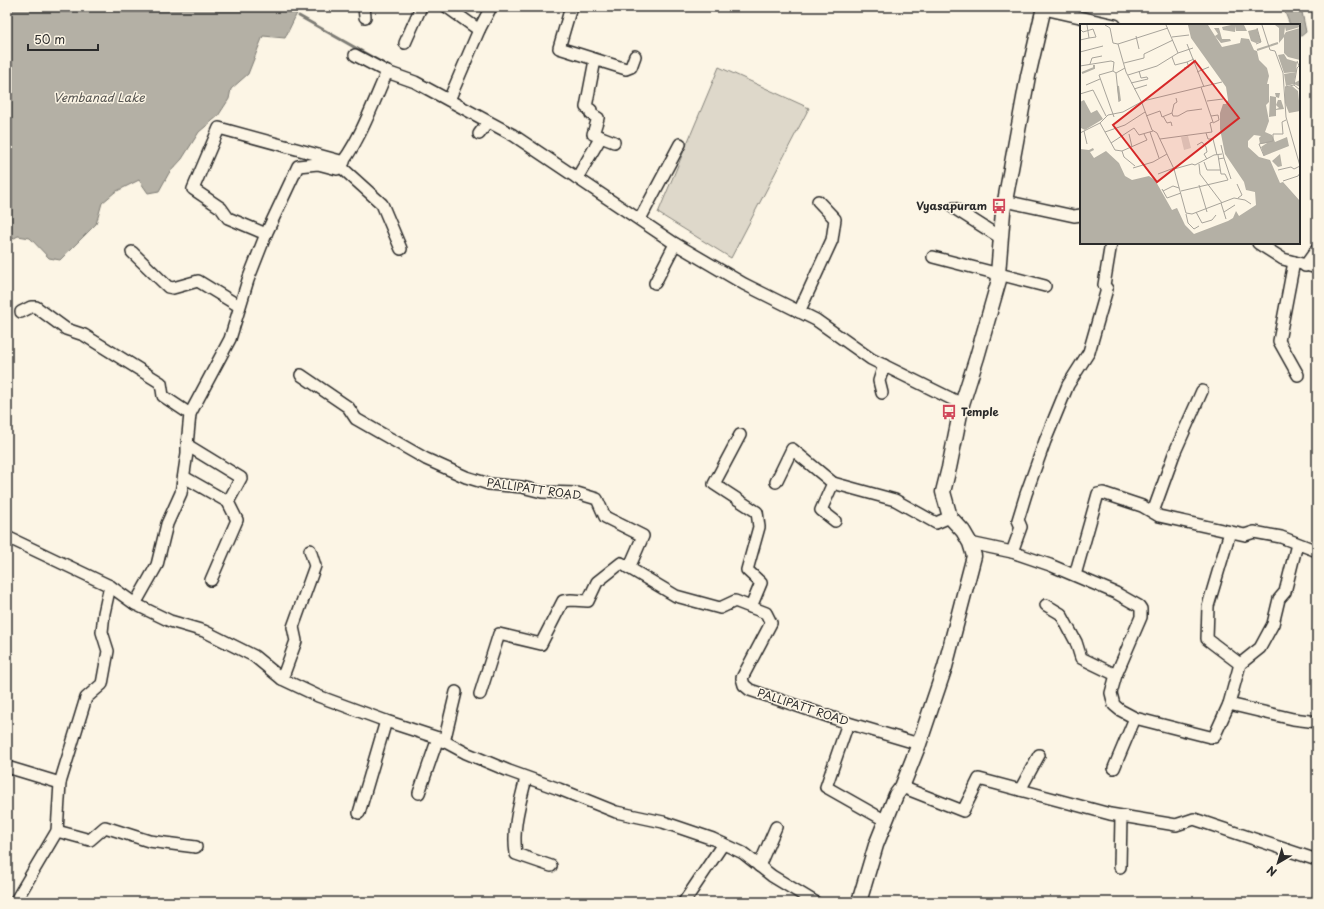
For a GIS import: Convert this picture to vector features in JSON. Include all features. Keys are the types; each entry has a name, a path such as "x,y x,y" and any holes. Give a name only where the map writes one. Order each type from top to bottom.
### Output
{"main road":[{"path":"859,902 876,845 896,795 902,787 919,744 945,667 974,556 970,543 963,531 950,517 943,492 962,404 999,280 998,274 1005,201 1028,76 1044,8"}],"street":[{"path":"405,44 421,7"},
{"path":"447,7 479,30"},
{"path":"449,100 479,30 491,7"},
{"path":"571,7 559,48 626,69 631,66 635,56"},
{"path":"1044,8 1111,24"},
{"path":"355,54 387,72 415,82 513,135 640,219 675,244 744,284 816,320 871,359 962,404"},
{"path":"595,60 586,107 591,110 591,114 598,118 593,134 614,142"},
{"path":"136,604 157,565 166,524 181,493 187,453 190,414 230,339 239,306 266,234 298,166 318,164 337,169 342,164 355,143 387,72"},
{"path":"479,134 488,122"},
{"path":"266,234 228,218 221,208 193,189 219,128 342,164 382,204 402,249"},
{"path":"577,178 601,137"},
{"path":"640,219 680,144"},
{"path":"799,312 832,240 835,219 818,201"},
{"path":"1005,201 1074,216 1080,215"},
{"path":"954,208 1001,238"},
{"path":"655,283 675,244"},
{"path":"1012,552 1021,527 1018,520 1045,441 1068,385 1089,352 1107,289 1104,285 1111,244"},
{"path":"1260,244 1283,259 1317,268"},
{"path":"1305,266 1317,249"},
{"path":"132,252 168,287 173,288 198,281 239,306"},
{"path":"933,257 1045,286"},
{"path":"1294,262 1279,341 1298,375"},
{"path":"21,312 31,307 36,307 66,329 84,335 161,383 163,396 190,414"},
{"path":"882,394 879,381 884,366"},
{"name":"PALLIPATT ROAD","path":"301,375 348,407 356,419 426,459 466,477 489,484 522,487 542,492 576,493 597,499 605,517 643,536 629,568 676,596 720,608 735,601 766,613 771,623 742,678 744,685 750,690 848,723 919,744"},
{"path":"1153,512 1174,454 1202,391"},
{"path":"740,435 714,484 757,512 759,526 747,570 761,584 750,607"},
{"path":"187,445 241,478 228,502"},
{"path":"776,482 792,449 833,482 895,500 936,523 950,517"},
{"path":"184,477 228,502 237,520 212,580"},
{"path":"833,482 821,510 835,521"},
{"path":"1075,575 1098,494 1103,492 1142,506 1159,516 1244,535 1254,532 1281,537 1317,550"},
{"path":"1230,532 1208,606 1207,639 1240,664"},
{"path":"7,537 110,586 136,604 170,621 204,632 254,656 282,679 318,696 441,740 466,753 526,778 616,812 663,822 723,844 743,853 759,866 815,902"},
{"path":"970,543 1012,552 1050,565 1136,603 1141,609 1141,617 1116,675 1111,692 1114,705 1135,718 1210,737 1214,737 1229,704 1240,664 1260,648 1273,624 1279,599 1286,592 1297,544"},
{"path":"282,679 296,641 293,627 315,566 310,550"},
{"path":"480,694 499,634 541,644 563,601 588,601 597,582 621,563 629,568"},
{"path":"15,902 56,831 60,783 86,698 102,684 108,651 102,632 104,613 110,586"},
{"path":"1046,605 1061,614 1076,642 1081,658 1116,675"},
{"path":"419,793 441,740 456,692"},
{"path":"1229,704 1293,719 1317,722"},
{"path":"1114,768 1135,718"},
{"path":"359,813 386,721"},
{"path":"848,723 826,787 886,821"},
{"path":"1020,790 1039,755"},
{"path":"7,767 60,783"},
{"path":"526,778 516,820 514,841 516,854 551,866"},
{"path":"902,787 963,811 979,779 1121,816 1176,825 1194,819 1317,860"},
{"path":"1120,866 1121,816"},
{"path":"56,831 90,840 105,827 148,840 196,847"},
{"path":"759,866 776,827"},
{"path":"684,902 723,844"}],"shaded area":[{"path":"719,67 809,108 731,258 658,213"}],"water":[{"name":"Vembanad Lake","path":"7,7 290,7 298,11 285,38 263,36 248,74 231,89 229,99 218,116 199,132 182,159 169,173 159,191 148,193 139,180 115,192 102,203 96,224 60,260 49,258 30,238 18,236 7,242"},
{"path":"1283,7 1301,7 1306,32 1300,37 1300,24 1290,24"}],"waterway":[{"path":"299,16 395,70"}],"place":[{"name":"Vyasapuram","path":"999,206"},
{"name":"Temple","path":"949,412"}]}
